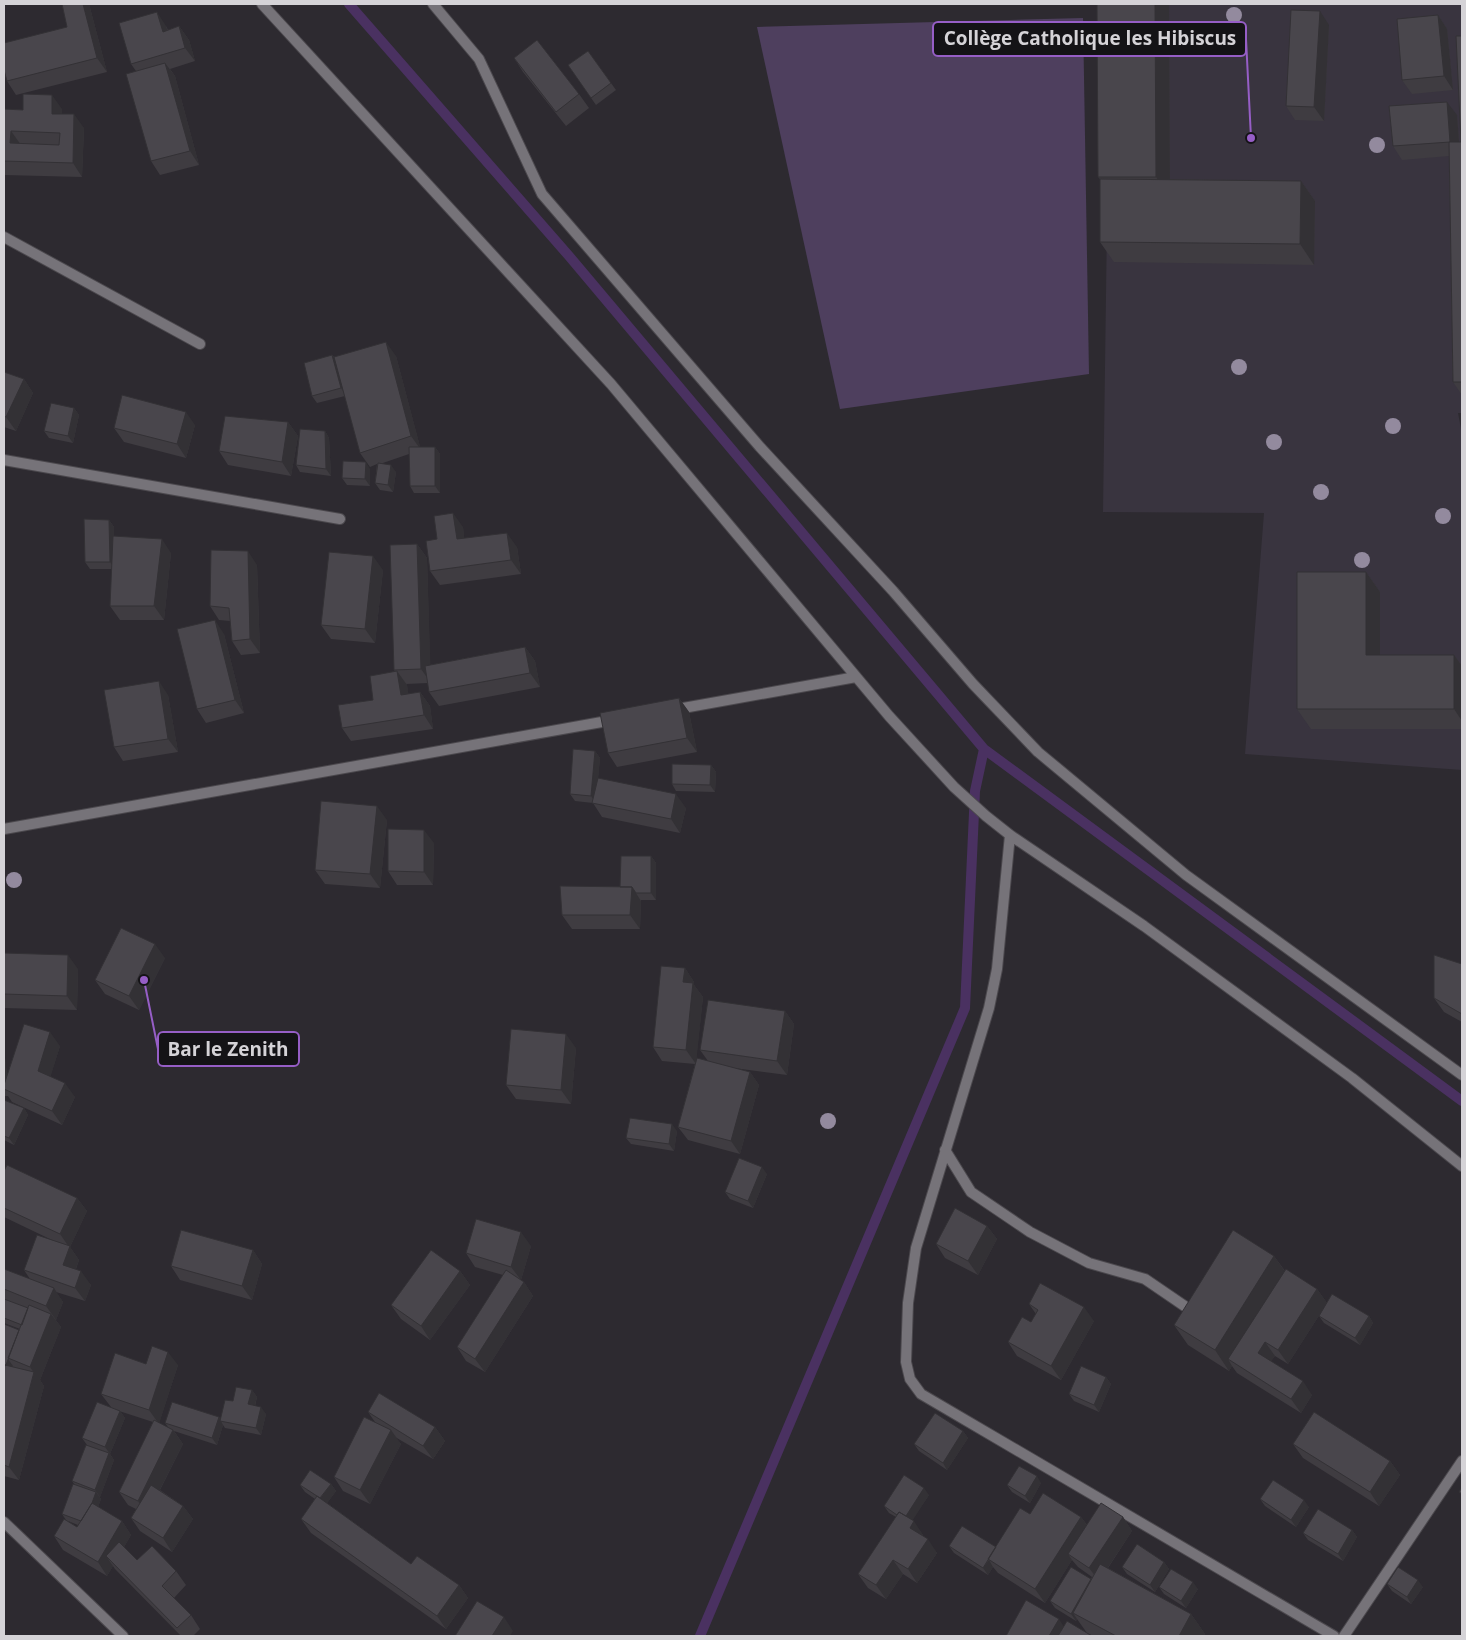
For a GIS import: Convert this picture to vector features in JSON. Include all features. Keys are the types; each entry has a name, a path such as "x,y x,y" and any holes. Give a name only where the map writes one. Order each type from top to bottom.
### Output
{"street":[{"path":"262,4 610,384 889,716 954,787 1010,835 1144,926 1336,1066 1462,1166"},
{"path":"433,4 479,59 542,194 760,447 893,591 973,684 1031,746 1186,876 1462,1075"},
{"path":"4,237 200,344"},
{"path":"4,460 340,519"},
{"path":"660,712 856,677"},
{"path":"4,829 621,719"},
{"path":"1010,835 997,968 989,1008 916,1248 908,1303 906,1362 910,1379 921,1394 1334,1636"},
{"path":"945,1150 971,1192 1030,1232 1089,1263 1145,1279 1186,1306"},
{"path":"1344,1636 1462,1461"},
{"path":"4,1522 123,1636"}],"shaded area":[{"path":"1110,4 1462,4 1462,413 1458,413 1462,434 1462,770 1245,754 1264,513 1103,512"},
{"path":"1083,18 1089,374 840,409 757,27"}],"building":[{"path":"62,4 83,4 97,58 7,81 4,70 4,43 67,27"},
{"path":"1097,4 1155,4 1156,177 1098,177"},
{"path":"1291,10 1320,11 1314,107 1286,106"},
{"path":"157,12 163,32 179,26 185,48 131,64 119,23"},
{"path":"1438,15 1444,76 1402,80 1397,19"},
{"path":"1456,36 1462,36 1462,142 1461,142"},
{"path":"537,40 579,94 556,112 514,58"},
{"path":"588,51 611,83 591,98 568,65"},
{"path":"165,63 190,151 151,161 126,74"},
{"path":"23,94 52,95 52,114 74,114 73,163 4,161 4,109 23,110","holes":["11,131 60,133 59,145 10,143"]},
{"path":"1447,102 1450,142 1393,146 1389,106"},
{"path":"1449,142 1462,142 1462,382 1453,382"},
{"path":"1100,179 1301,181 1300,244 1100,242"},
{"path":"386,342 411,436 360,453 334,357"},
{"path":"332,355 341,388 312,396 304,363"},
{"path":"4,372 24,379 6,417 4,416"},
{"path":"122,395 186,412 177,444 114,428"},
{"path":"51,403 74,408 68,436 44,431"},
{"path":"225,416 288,422 282,462 219,451"},
{"path":"300,429 325,431 326,469 296,465"},
{"path":"409,447 435,447 435,486 410,486"},
{"path":"343,461 366,462 365,479 342,478"},
{"path":"378,463 391,465 388,485 375,483"},
{"path":"453,513 457,539 507,533 511,560 430,571 426,541 437,539 434,516"},
{"path":"84,519 109,520 110,562 85,562"},
{"path":"113,536 162,539 154,606 110,606"},
{"path":"417,544 421,669 394,670 390,545"},
{"path":"211,550 248,551 250,639 232,641 229,608 210,606"},
{"path":"329,552 373,556 365,629 321,625"},
{"path":"1297,572 1366,572 1366,655 1454,655 1454,709 1297,709"},
{"path":"215,620 235,700 197,709 177,629"},
{"path":"525,647 530,673 429,692 425,666"},
{"path":"397,671 401,695 420,692 424,715 342,728 338,705 373,700 370,676"},
{"path":"159,681 168,739 114,747 104,690"},
{"path":"679,698 687,738 608,753 600,713"},
{"path":"573,749 595,751 591,796 570,794"},
{"path":"672,764 711,765 710,785 672,784"},
{"path":"598,778 676,794 671,819 592,803"},
{"path":"321,801 377,806 370,874 315,870"},
{"path":"388,829 424,830 424,872 388,871"},
{"path":"621,856 651,856 651,893 636,893 632,887 620,887"},
{"path":"560,886 632,887 630,915 562,915"},
{"path":"121,928 155,944 129,996 95,980"},
{"path":"4,953 68,955 67,996 4,994"},
{"path":"1434,955 1462,964 1462,1014 1434,998"},
{"path":"661,966 685,968 683,982 693,983 686,1050 653,1047"},
{"path":"708,1000 785,1011 777,1061 700,1050"},
{"path":"24,1024 50,1032 38,1071 65,1083 52,1111 4,1089"},
{"path":"511,1029 566,1034 561,1090 506,1085"},
{"path":"697,1058 750,1072 731,1141 678,1127"},
{"path":"4,1100 24,1108 9,1138 4,1136"},
{"path":"630,1118 672,1124 669,1144 626,1138"},
{"path":"739,1158 762,1167 748,1201 725,1192"},
{"path":"7,1165 77,1198 60,1234 4,1208 4,1171"},
{"path":"955,1208 987,1226 968,1261 936,1244"},
{"path":"476,1219 521,1232 511,1267 466,1253"},
{"path":"181,1230 253,1250 242,1286 171,1266"},
{"path":"1233,1230 1274,1256 1215,1350 1174,1325"},
{"path":"37,1235 70,1246 63,1265 81,1271 75,1288 24,1270"},
{"path":"431,1250 460,1271 421,1326 391,1305"},
{"path":"4,1269 54,1288 46,1306 4,1289"},
{"path":"1286,1269 1317,1289 1278,1350 1265,1342 1258,1353 1303,1381 1291,1399 1228,1359"},
{"path":"506,1270 524,1282 475,1359 457,1347"},
{"path":"1040,1283 1084,1307 1051,1366 1008,1342 1022,1317 1031,1322 1038,1310 1029,1304"},
{"path":"1332,1294 1369,1316 1355,1338 1319,1316"},
{"path":"4,1299 28,1308 22,1325 4,1318"},
{"path":"29,1305 51,1314 30,1367 8,1358"},
{"path":"4,1324 19,1330 4,1368"},
{"path":"152,1346 168,1352 149,1410 101,1394 115,1353 146,1364"},
{"path":"5,1365 34,1372 9,1467 4,1465"},
{"path":"1081,1366 1106,1377 1094,1405 1069,1394"},
{"path":"236,1387 252,1390 248,1404 261,1407 256,1428 220,1421 225,1400 233,1401"},
{"path":"379,1393 435,1427 423,1446 368,1412"},
{"path":"97,1402 120,1411 105,1447 82,1438"},
{"path":"172,1402 219,1417 212,1438 165,1423"},
{"path":"1314,1412 1390,1461 1370,1492 1293,1444"},
{"path":"935,1413 963,1431 943,1463 914,1444"},
{"path":"364,1417 391,1430 360,1490 334,1477"},
{"path":"154,1420 173,1430 138,1501 119,1492"},
{"path":"86,1445 109,1453 95,1490 72,1481"},
{"path":"1019,1466 1037,1476 1025,1496 1007,1485"},
{"path":"310,1470 331,1484 320,1498 300,1485"},
{"path":"904,1475 924,1488 906,1516 899,1512 897,1515 884,1506"},
{"path":"1273,1480 1304,1500 1291,1520 1260,1499"},
{"path":"73,1484 96,1492 92,1503 81,1521 62,1514"},
{"path":"151,1485 183,1506 163,1538 131,1518"},
{"path":"1043,1493 1081,1517 1035,1589 988,1559 1020,1508 1030,1514"},
{"path":"317,1496 411,1564 417,1556 459,1585 437,1616 301,1519"},
{"path":"92,1503 122,1521 98,1562 54,1536 64,1519 77,1527"},
{"path":"1101,1503 1123,1517 1089,1568 1068,1554"},
{"path":"1318,1509 1352,1530 1338,1554 1303,1533"},
{"path":"899,1512 914,1521 910,1528 928,1539 908,1569 893,1560 876,1585 858,1574"},
{"path":"962,1526 996,1547 983,1568 949,1546"},
{"path":"119,1542 137,1560 152,1546 176,1571 162,1586 191,1615 177,1628 106,1556"},
{"path":"1137,1544 1164,1562 1150,1585 1122,1567"},
{"path":"1100,1564 1191,1614 1179,1636 1116,1636 1073,1613"},
{"path":"1071,1567 1091,1579 1071,1614 1050,1601"},
{"path":"1398,1567 1418,1580 1407,1597 1387,1584"},
{"path":"1171,1569 1193,1582 1181,1601 1159,1587"},
{"path":"1026,1600 1059,1619 1049,1636 1006,1636"},
{"path":"477,1601 504,1617 492,1636 455,1636"},
{"path":"1067,1621 1092,1636 1058,1636"}],"waterway":[{"path":"349,4 569,256 984,749 1462,1101"},
{"path":"700,1636 965,1008 975,791 984,749"}],"place":[{"name":"Collège Catholique les Hibiscus","path":"1251,138"},
{"name":"Bar le Zenith","path":"144,980"}]}
